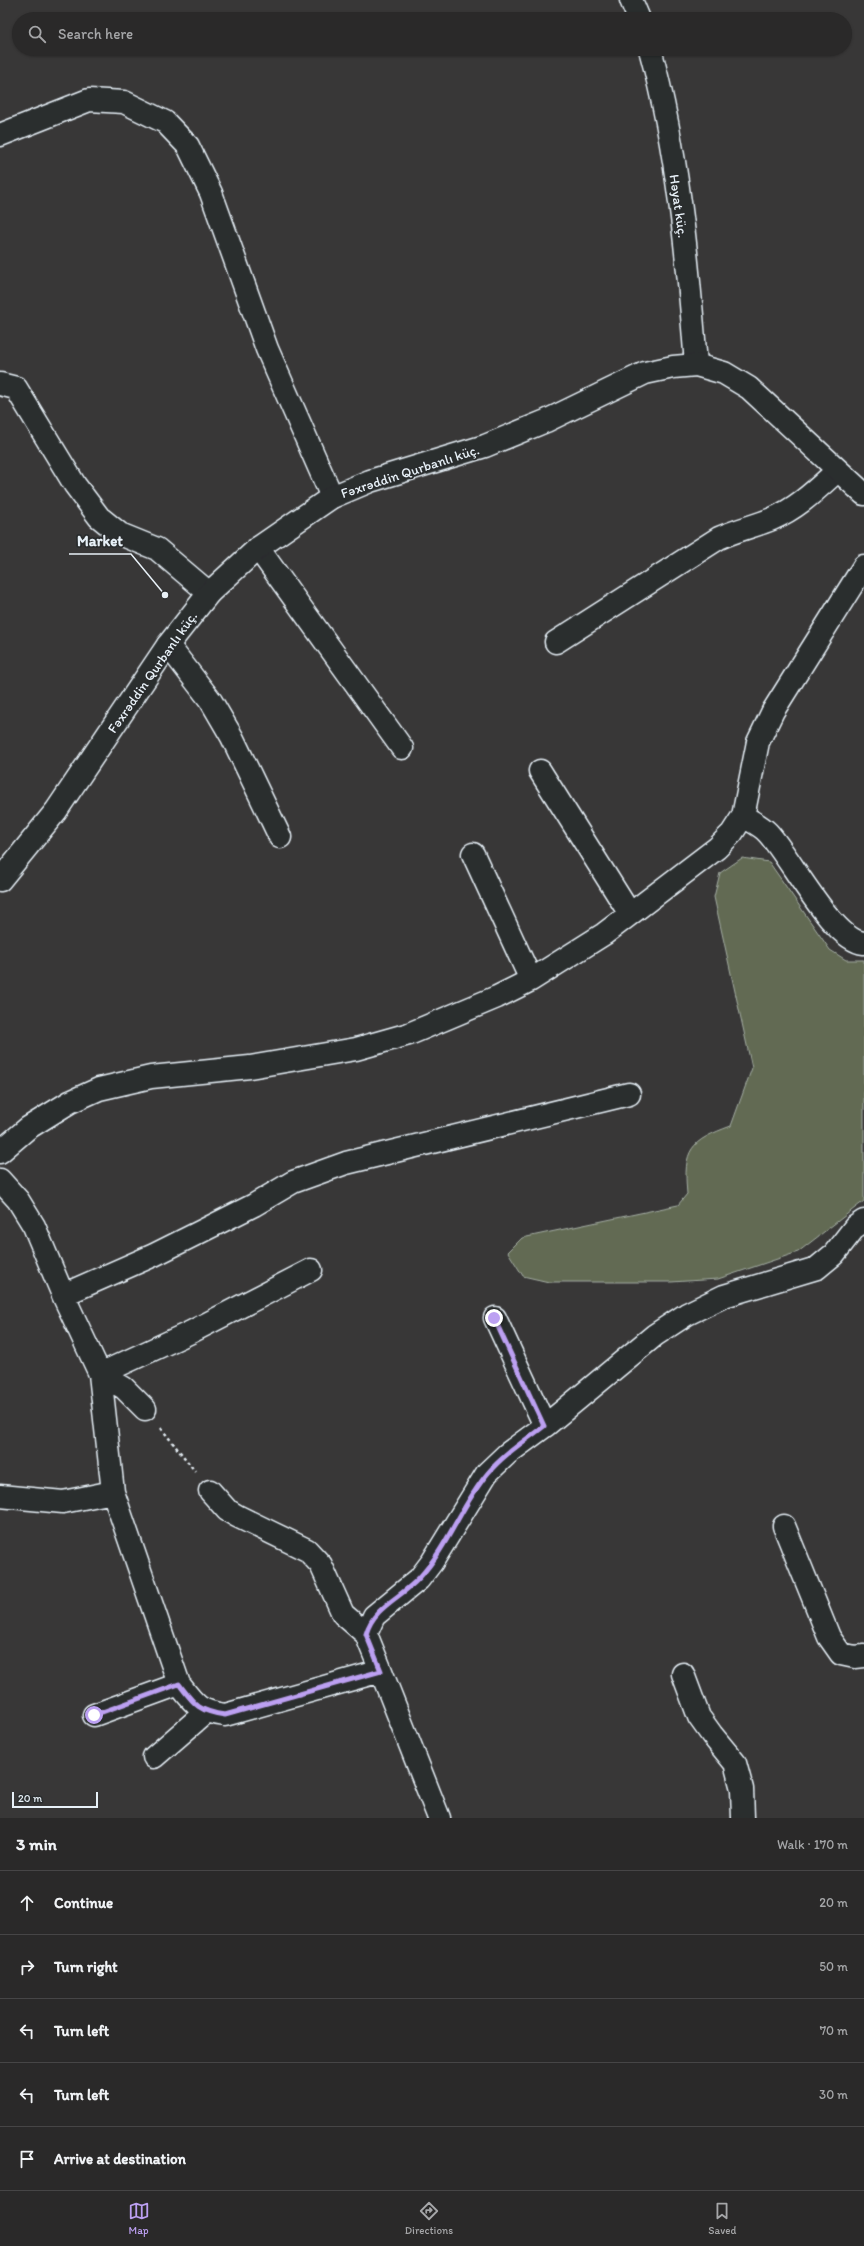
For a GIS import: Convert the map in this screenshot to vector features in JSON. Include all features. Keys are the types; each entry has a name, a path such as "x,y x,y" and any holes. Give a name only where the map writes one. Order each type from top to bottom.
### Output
{"street":[{"path":"631,0 636,12"},
{"name":"Həyat küç.","path":"652,56 683,224 696,365"},
{"path":"0,136 89,100 124,102 165,122 188,146 211,193 267,349 332,497"},
{"name":"Fəxrəddin Qurbanlı küç.","path":"0,880 56,810 168,645 209,594 258,548 332,497 370,481 485,446 546,421 645,374 673,367 696,365 724,373 749,388 769,404 837,471 864,494"},
{"path":"0,384 16,388 75,485 99,517 120,534 157,549 209,594"},
{"path":"556,642 719,538 741,528 772,519 804,502 837,471"},
{"path":"258,548 402,748"},
{"path":"0,1152 28,1128 70,1102 99,1089 151,1076 250,1067 356,1049 409,1034 497,997 531,980 604,934 717,848 732,833 743,816 758,742 773,711 864,566"},
{"path":"168,645 211,701 232,737 280,837"},
{"path":"540,771 630,914"},
{"path":"743,816 768,832 830,919 848,937 864,943"},
{"path":"473,854 531,980"},
{"path":"63,1295 154,1255 254,1205 293,1182 339,1166 629,1094"},
{"path":"0,1180 18,1200 34,1226 63,1295 100,1374 113,1492 179,1684 192,1701 206,1712 225,1715 381,1671"},
{"path":"366,1634 374,1616 419,1579 432,1562 487,1473 507,1454 544,1426 655,1335 681,1318 724,1296 817,1268 834,1254 855,1227 864,1221"},
{"path":"100,1374 191,1332 311,1270"},
{"path":"494,1318 544,1426"},
{"path":"100,1374 124,1388 145,1409"},
{"path":"210,1491 227,1510 307,1550 321,1565 343,1614 366,1634 439,1818"},
{"path":"0,1496 63,1502 113,1492"},
{"path":"784,1526 829,1637 841,1654 855,1657 864,1656"},
{"path":"683,1674 700,1717 712,1735 735,1762 742,1789 743,1818"},
{"path":"94,1715 179,1684"},
{"path":"154,1757 206,1712"}],"path":[{"path":"145,1409 210,1491"}],"green space":[{"path":"742,858 769,862 830,950 846,960 864,960 864,1201 798,1252 718,1279 671,1282 549,1282 523,1276 508,1252 522,1238 678,1205 687,1194 686,1166 692,1149 698,1142 706,1137 731,1126 752,1068 714,897 720,873"}],"place":[{"name":"Market","path":"165,595"}],"route":[{"path":"94,1715 179,1684 192,1701 206,1712 225,1715 381,1671 366,1634 374,1616 386,1604 419,1579 432,1562 487,1473 507,1454 544,1426 494,1318"}]}
